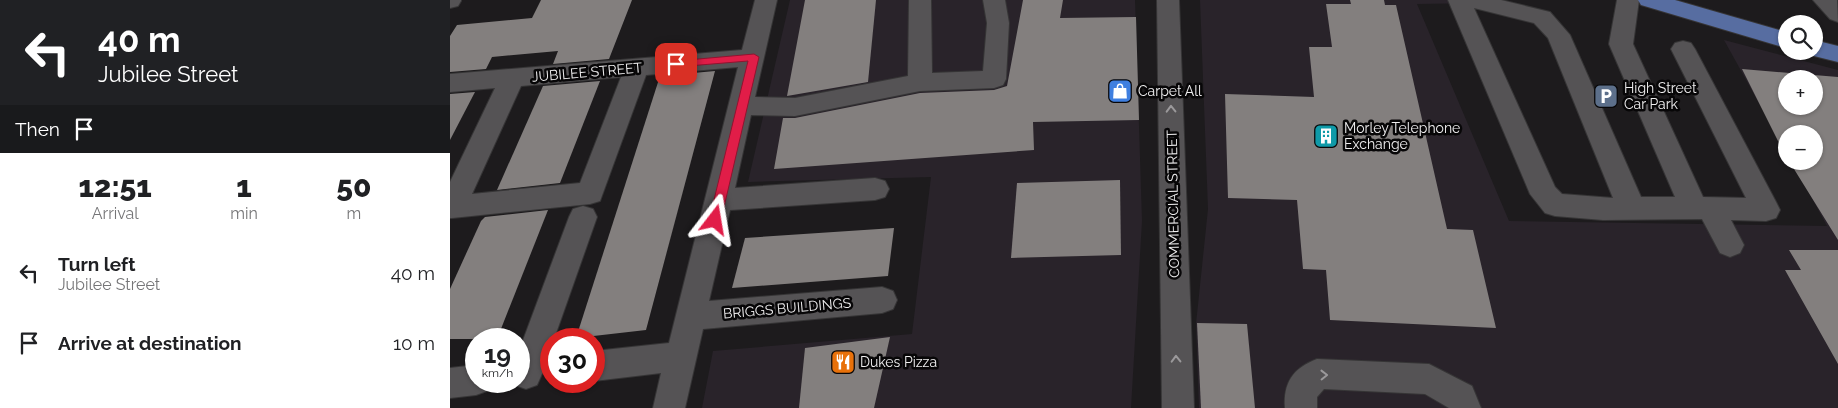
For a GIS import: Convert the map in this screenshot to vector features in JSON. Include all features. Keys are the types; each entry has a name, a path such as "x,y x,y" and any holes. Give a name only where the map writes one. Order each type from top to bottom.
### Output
{"main road":[{"path":"1649,0 1778,38"},
{"path":"1823,50 1838,54"}],"street":[{"path":"670,408 766,0"},
{"path":"920,0 920,82"},
{"path":"742,106 795,107 920,82 994,79 998,23 994,0"},
{"name":"COMMERCIAL STREET","path":"1168,0 1178,408"},
{"path":"1459,0 1544,194 1555,205 1604,209 1631,207 1766,210 1683,49"},
{"path":"1469,0 1542,17 1558,35 1631,207"},
{"path":"1628,0 1621,44 1702,208 1730,245"},
{"path":"1824,0 1838,14"},
{"name":"JUBILEE STREET","path":"450,83 754,57"},
{"path":"532,374 587,205 637,67"},
{"path":"512,78 452,207 587,205"},
{"path":"720,200 875,189"},
{"name":"BRIGGS BUILDINGS","path":"692,316 882,300"},
{"path":"605,365 682,356"},
{"path":"1301,408 1300,391 1317,374 1429,379 1461,397 1465,408"},
{"path":"450,383 465,381"}],"shaded area":[{"path":"790,0 1135,0 1142,221 1131,408 702,408 713,351 912,334 931,177 748,182"},
{"path":"1200,0 1479,0 1478,3 1417,4 1509,221 1827,226 1797,170 1823,170 1823,125 1778,125 1778,138 1724,40 1778,54 1778,60 1800,60 1838,70 1838,408 1199,408 1196,324 1208,209"}],"building":[{"path":"541,0 632,0 609,59 553,64 558,51 492,57 486,69 450,72 450,36 457,25 532,18"},
{"path":"805,0 876,0 868,82 787,96"},
{"path":"1023,0 1063,0 1060,18 1136,17 1139,120 1033,122 1034,150 774,169 783,118 795,118 920,93 994,90 1007,86"},
{"path":"1350,0 1384,0 1385,5 1396,5 1447,229 1473,230 1496,328 1330,320 1326,270 1303,269 1297,200 1228,198 1225,94 1314,97 1309,47 1332,47 1326,4 1351,4"},
{"path":"1742,69 1778,72 1778,115 1823,115 1823,76 1838,77 1838,240 1795,170 1823,170 1823,125 1778,125 1778,141"},
{"path":"715,71 646,330 605,335 605,328 579,328 660,76"},
{"path":"600,81 560,183 497,190 543,86"},
{"path":"475,92 450,140 450,94"},
{"path":"1120,180 1121,255 1011,258 1017,183"},
{"path":"548,210 501,328 465,328 465,339 450,339 450,289 481,221 485,217"},
{"path":"894,228 888,276 732,288 745,238"},
{"path":"1789,250 1838,250 1838,364 1785,270 1801,270"},
{"path":"1197,323 1247,324 1255,408 1201,408"},
{"path":"890,337 874,408 799,408 805,348"}],"place":[{"name":"Carpet All","path":"1120,91"},
{"name":"High Street Car Park","path":"1606,96"},
{"name":"Morley Telephone Exchange","path":"1326,136"},
{"name":"Dukes Pizza","path":"843,362"}],"route":[{"path":"676,64 754,57 715,220"}]}
